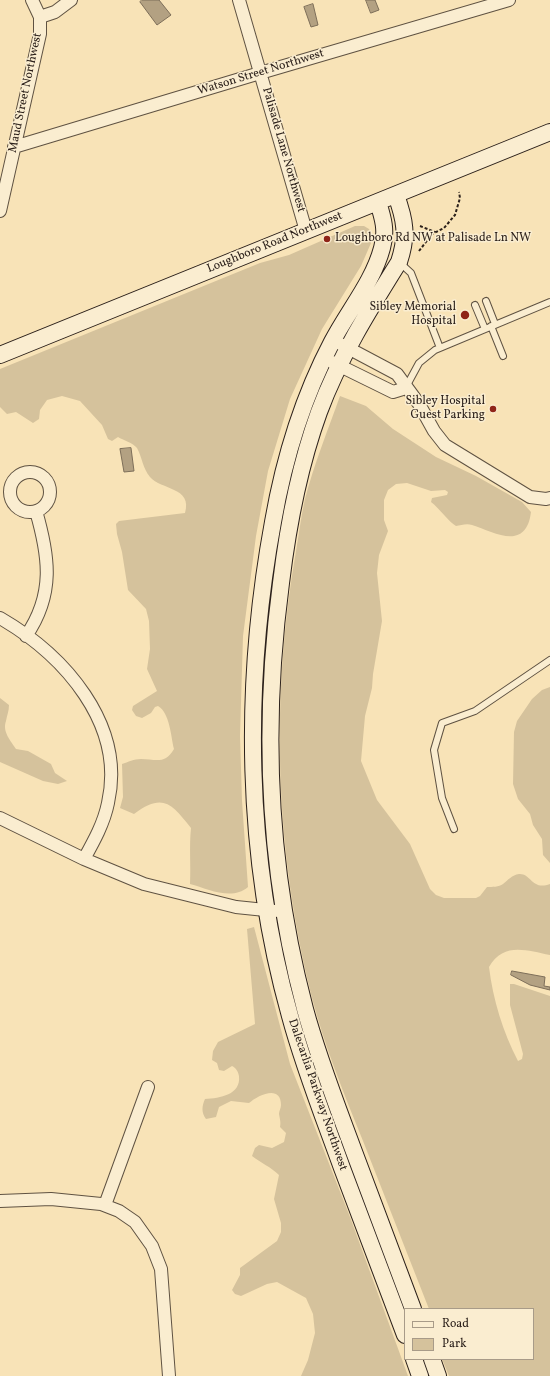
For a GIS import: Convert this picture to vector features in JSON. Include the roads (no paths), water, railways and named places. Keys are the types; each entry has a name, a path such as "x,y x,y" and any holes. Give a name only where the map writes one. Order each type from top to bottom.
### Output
{"main road":[{"name":"Loughboro Road Northwest","path":"0,355 550,132"},
{"name":"Dalecarlia Parkway Northwest","path":"396,195 405,225 406,236 399,262 338,365 318,416 301,470 285,550 276,617 271,684 270,771 275,850 284,911 298,982 320,1057 413,1308"},
{"name":"Dalecarlia Parkway Northwest","path":"378,202 385,224 382,249 370,277 324,357 304,402 286,459 268,546 260,614 254,688 254,771 258,851 266,912 282,986 301,1055 404,1332"},
{"path":"414,1360 420,1376"},
{"path":"432,1360 438,1376"}],"street":[{"name":"Maud Street Northwest","path":"0,211 40,34 40,17 32,0"},
{"path":"40,17 55,12 71,0"},
{"name":"Palisade Lane Northwest","path":"238,0 306,231"},
{"name":"Watson Street Northwest","path":"14,147 509,0"},
{"path":"333,340 396,374 419,404 434,431 445,445 530,497 550,498"},
{"path":"324,357 393,392 406,388"},
{"path":"26,636 40,610 47,582 46,547 36,511"},
{"path":"0,618 26,636 60,664 81,690 95,711 106,738 111,766 109,798 102,825 84,859"},
{"path":"0,818 84,859 132,880 236,907 266,912 284,911"},
{"path":"105,1205 148,1087"},
{"path":"0,1201 51,1199 105,1205 119,1211 135,1222 149,1240 157,1257 163,1282 169,1376"}],"lane":[{"path":"399,262 411,273 440,348"},
{"path":"486,301 490,326"},
{"path":"406,388 420,363 440,348 550,302"},
{"path":"475,305 490,326 503,356"},
{"path":"454,829 442,798 434,750 442,723 475,711 550,660"}],"place":[{"name":"Loughboro Rd NW at Palisade Ln NW","path":"327,239"},
{"name":"Sibley Memorial Hospital","path":"465,315"},
{"name":"Sibley Hospital Guest Parking","path":"493,409"}]}
